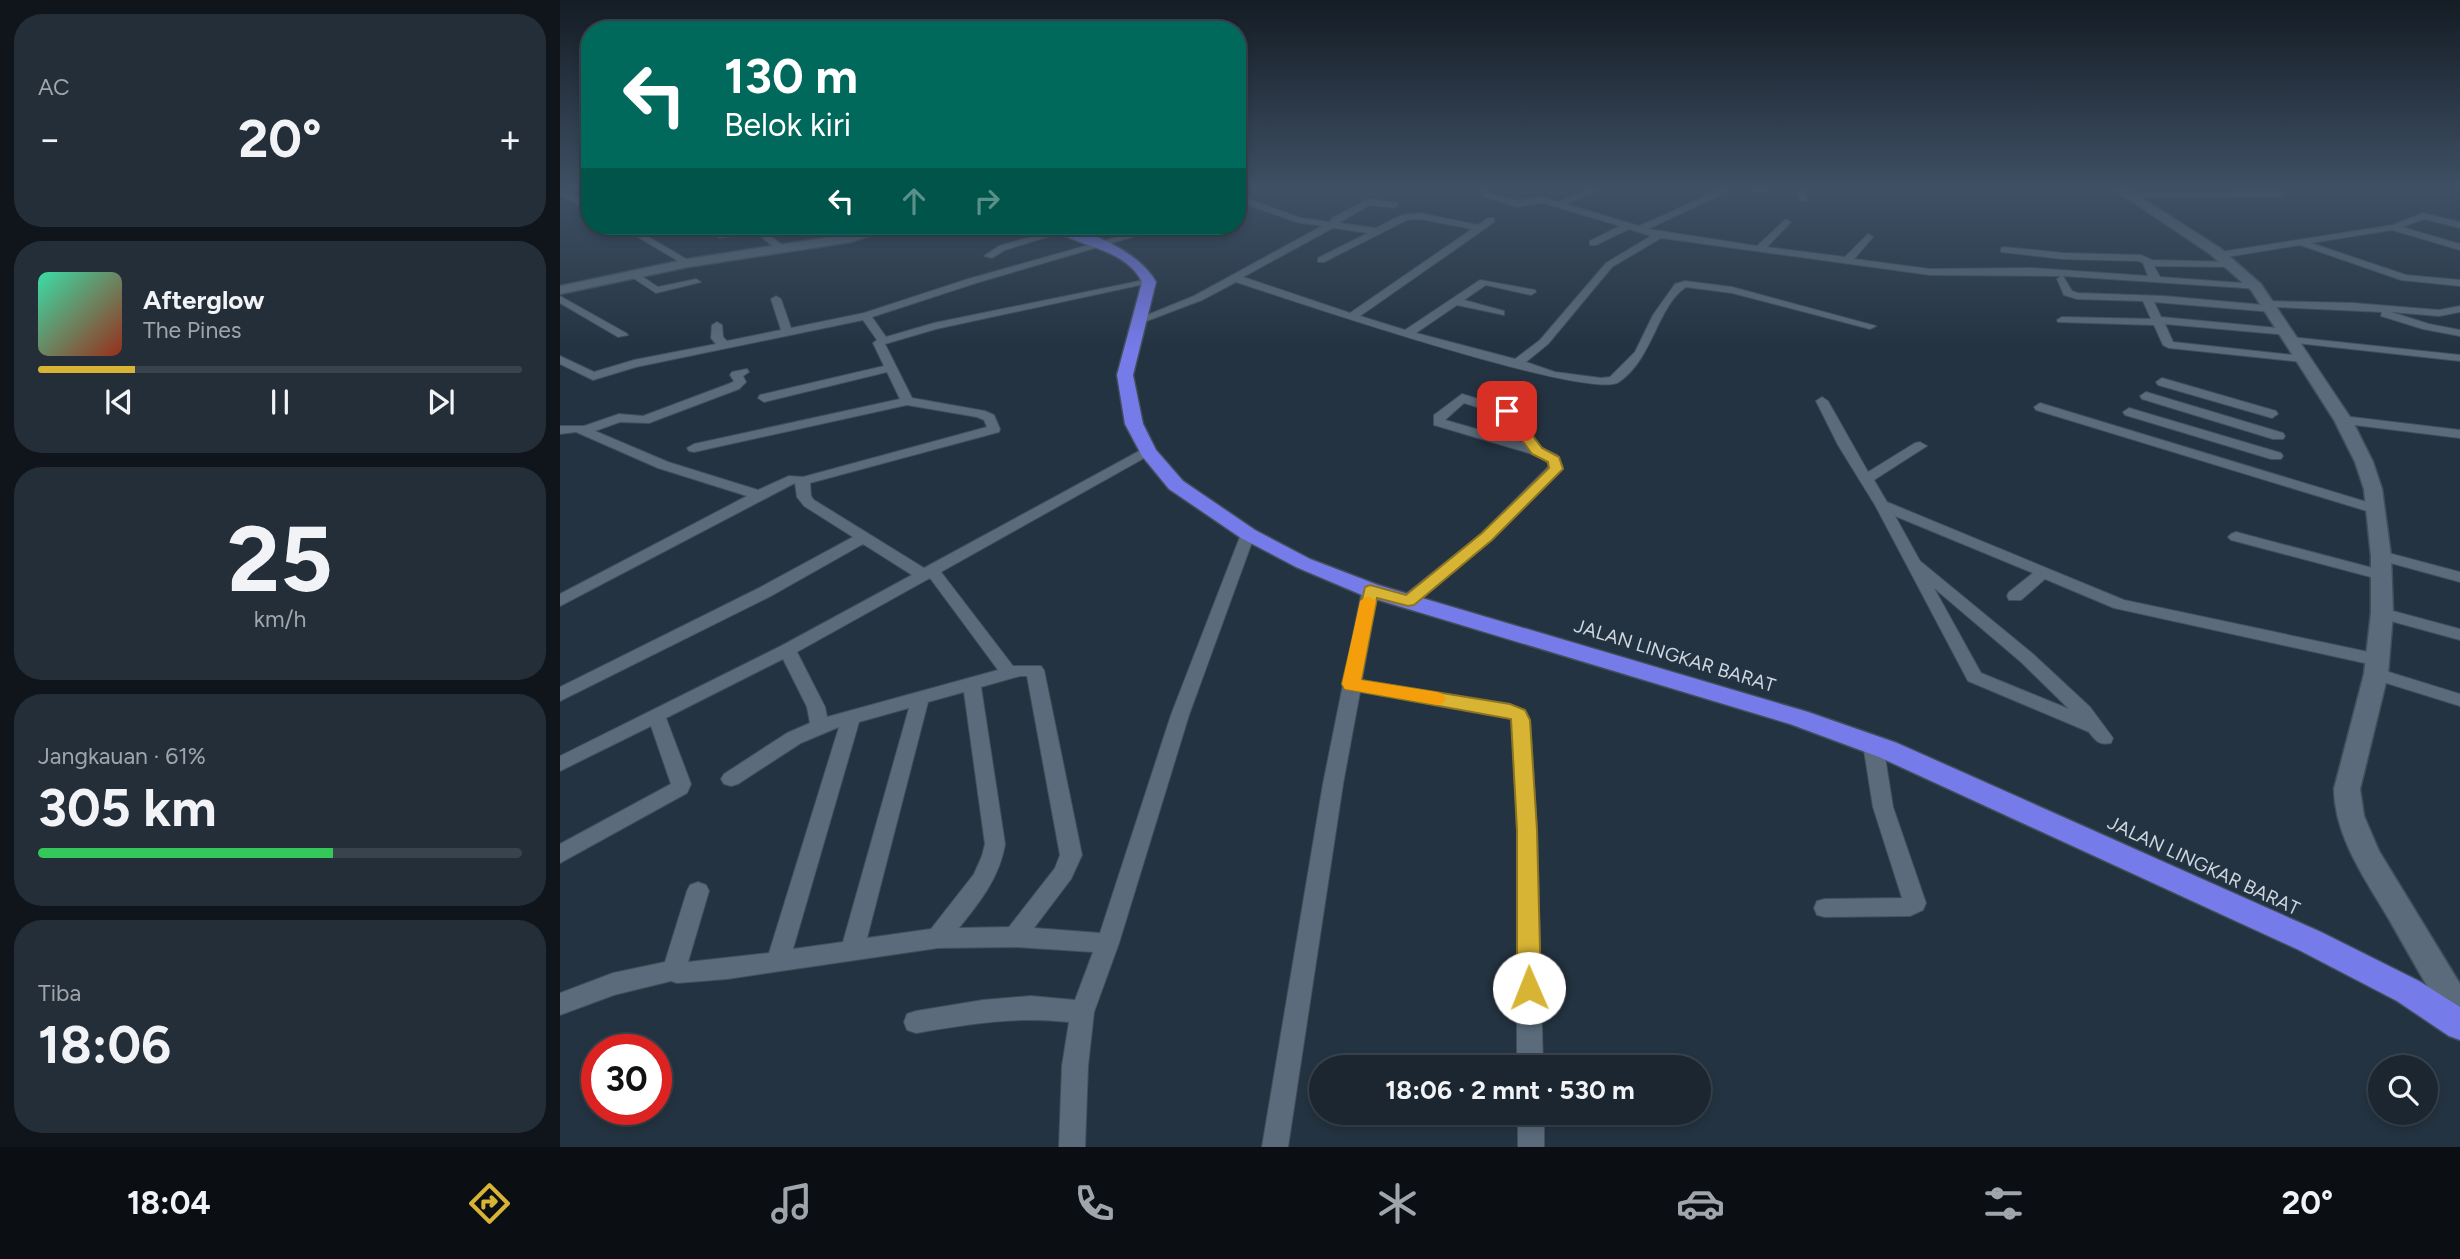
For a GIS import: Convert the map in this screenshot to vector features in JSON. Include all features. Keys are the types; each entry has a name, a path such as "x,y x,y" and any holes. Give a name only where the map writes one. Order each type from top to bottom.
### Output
{"highway":[{"path":"1093,242 1138,265 1146,274 1144,301"},
{"name":"JALAN LINGKAR BARAT","path":"1144,301 1127,361 1125,382 1134,425 1148,452 1176,485 1248,534 1303,563 1370,590 1799,718 1873,744 2310,940 2408,991 2460,1025"}],"street":[{"path":"651,242 688,263"},
{"path":"772,242 782,249"},
{"path":"560,290 688,263 829,242"},
{"path":"989,256 1022,242"},
{"path":"560,359 593,376 634,364 866,316 960,285 1111,242"},
{"path":"907,401 879,343 883,341 960,320 1144,301 1188,302 1302,242"},
{"path":"1321,260 1355,242"},
{"path":"1352,317 1461,242"},
{"path":"1517,363 1544,342 1609,265 1648,242"},
{"path":"1710,242 1930,272 2031,271 2256,287"},
{"path":"1760,248 1766,242"},
{"path":"1847,261 1864,242"},
{"path":"2198,242 2226,260 2256,287 2271,307 2343,420 2368,472 2382,565 2382,613 2377,667 2347,789 2350,817 2368,858 2460,1013"},
{"path":"2148,263 2226,260 2310,242"},
{"path":"2441,242 2460,247"},
{"path":"2301,243 2405,278 2460,283"},
{"path":"2004,250 2063,256 2143,258 2157,279"},
{"path":"634,274 656,290 696,282"},
{"path":"1234,278 1407,334 1560,376 1601,382 1614,380 1640,353 1658,315 1679,286 1685,284 1732,290 1870,326"},
{"path":"2062,279 2068,293 2077,296 2271,307 2366,307 2437,313 2460,309"},
{"path":"1407,334 1482,282 1530,294 1540,280"},
{"path":"2147,298 2165,342 2173,346 2303,359"},
{"path":"560,299 622,335"},
{"path":"776,299 787,332"},
{"path":"1144,301 1188,302"},
{"path":"1455,301 1500,313"},
{"path":"2366,307 2407,322 2460,333"},
{"path":"866,316 883,341"},
{"path":"2062,320 2157,321 2460,358"},
{"path":"717,325 718,340 724,345"},
{"path":"764,398 799,394 890,368"},
{"path":"584,430 620,418 646,419 735,386 740,382 736,375 743,372"},
{"path":"2162,382 2272,414"},
{"path":"2146,396 2278,436"},
{"path":"1408,601 1487,536 1556,469 1554,460 1537,451 1432,425 1461,398 1470,399 1510,413 1537,451"},
{"path":"560,601 790,480 803,481 994,429 989,418 981,414 907,401 694,448"},
{"path":"1822,401 1882,505 1974,677 2099,733 2027,659 1912,561"},
{"path":"2186,450 2229,401"},
{"path":"2040,407 2375,509"},
{"path":"2129,412 2276,456"},
{"path":"2343,420 2460,434"},
{"path":"560,430 575,427 663,465 758,495"},
{"path":"1866,479 1920,446"},
{"path":"560,764 788,650 1148,452"},
{"path":"803,481 807,501 926,572 1010,674"},
{"path":"1882,505 2120,604 2377,667 2460,700"},
{"path":"1072,1147 1075,1066 1082,1013 1108,943 1180,715 1248,534"},
{"path":"560,695 765,592 864,537"},
{"path":"2236,537 2460,577"},
{"path":"2015,596 2044,572"},
{"path":"1275,1147 1315,891 1370,590"},
{"path":"2382,613 2460,635"},
{"path":"788,650 816,707 820,726"},
{"path":"731,779 794,738 820,726 1033,669 1036,672 1071,851 1063,873 1015,937"},
{"path":"939,938 988,871 995,856 972,684"},
{"path":"1351,684 1510,711 1521,720 1527,830 1530,1055"},
{"path":"852,951 920,699"},
{"path":"560,853 680,788 681,784 656,715"},
{"path":"778,961 851,718"},
{"path":"1825,908 1910,907 1916,903 1883,807 1873,744"},
{"path":"675,970 698,891"},
{"path":"560,1004 613,984 675,970 677,973 692,973 939,938 1015,937 1108,943"},
{"path":"916,1022 983,1011 1031,1007 1082,1013"},
{"path":"1531,1125 1531,1147"}],"slow traffic":[{"path":"1368,601 1351,684 1437,699"}],"route":[{"path":"1507,411 1537,451 1554,460 1556,469 1487,536 1408,601 1370,590 1351,684 1510,711 1521,720 1527,830 1529,988"}]}
